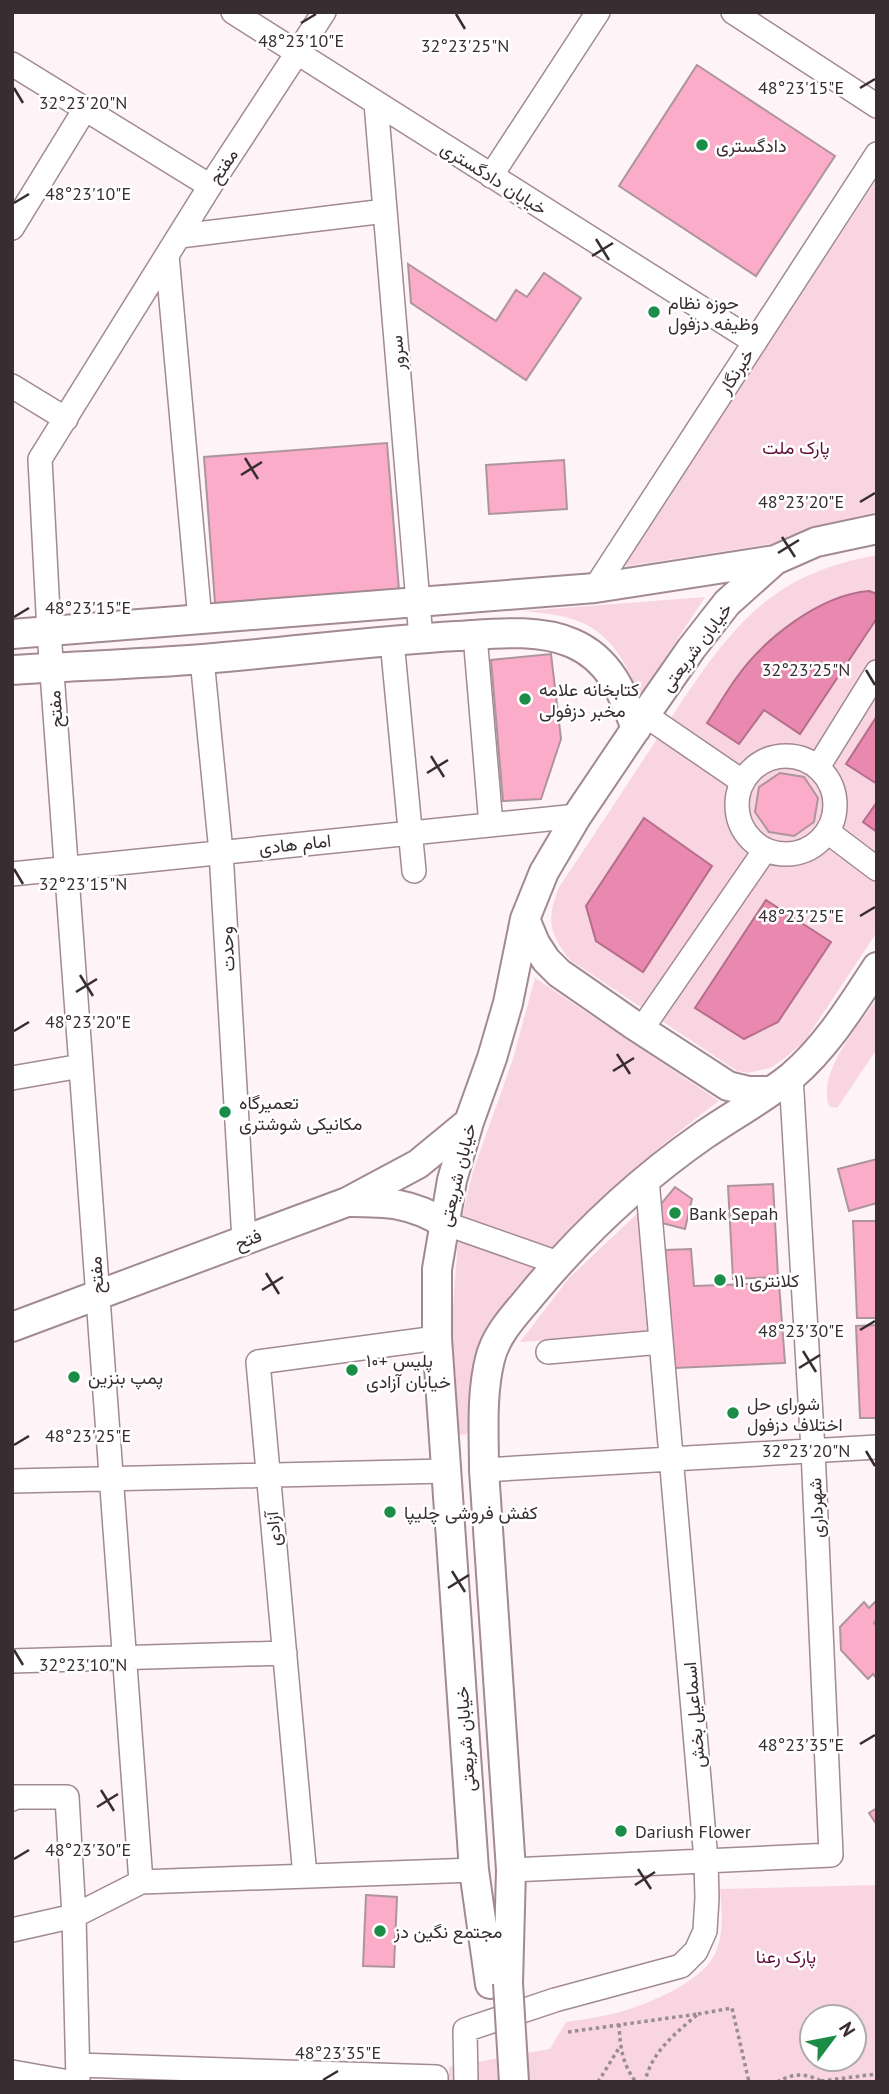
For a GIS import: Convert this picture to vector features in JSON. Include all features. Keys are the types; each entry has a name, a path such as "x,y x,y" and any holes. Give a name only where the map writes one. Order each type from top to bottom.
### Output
{"main road":[{"name":"خیابان شریعتی","path":"499,1984 474,1870 437,1338 437,1269 452,1180 505,1014 525,919 544,872 577,816 691,649 727,603 775,561 816,542 877,529"},
{"path":"12,634 595,588 775,561"},
{"path":"12,670 202,659 421,638 533,635 572,642 600,660 621,687 640,722"},
{"path":"525,919 535,943 559,973 728,1086 749,1091 780,1083"},
{"name":"خیابان شریعتی","path":"499,1984 511,1870 484,1470 484,1410 490,1358 499,1337 558,1263 647,1179 780,1083 817,1051 877,967"},
{"name":"فتح","path":"12,1327 347,1202 418,1164 469,1122"},
{"path":"347,1202 407,1205 444,1223"},
{"path":"446,1471 484,1470"},
{"path":"496,2082 499,1984"},
{"path":"499,1984 514,2082"}],"street":[{"name":"خیابان دادگستری","path":"233,12 755,342"},
{"name":"مفتح","path":"141,1882 49,632 40,459 210,186 324,12"},
{"path":"491,176 598,12"},
{"path":"733,12 877,106"},
{"path":"12,64 210,186"},
{"name":"سرور","path":"376,103 421,638"},
{"path":"12,228 85,109"},
{"name":"خبرنگار","path":"595,588 877,154"},
{"path":"200,620 173,246 385,211"},
{"path":"12,386 66,419"},
{"path":"475,635 491,825"},
{"path":"392,641 414,871"},
{"name":"وحدت","path":"202,659 221,852 244,1240"},
{"path":"818,767 877,671"},
{"path":"640,722 743,782"},
{"path":"796,757 818,767 827,776 836,798 833,822 828,832 811,849 788,855 765,850 755,844 741,826 737,804 743,782 760,763 771,758 796,757"},
{"name":"امام هادی","path":"12,874 577,816"},
{"path":"828,832 877,869"},
{"path":"641,1030 765,850"},
{"path":"12,1078 81,1066"},
{"name":"شهرداری","path":"706,1860 831,1855 813,1450 780,1083"},
{"name":"اسماعیل بخش","path":"466,2082 464,2030 555,2000 681,1966 696,1951 705,1931 708,1898 706,1860 647,1179"},
{"path":"444,1223 558,1263"},
{"name":"آزادی","path":"305,1876 258,1362 437,1338"},
{"path":"548,1352 662,1342"},
{"path":"484,1470 877,1447"},
{"path":"12,1481 446,1471"},
{"path":"12,1661 285,1653"},
{"path":"12,1799 67,1797 74,1916 75,2076"},
{"path":"511,1870 706,1860"},
{"path":"12,1930 74,1916 141,1882 474,1870"},
{"path":"12,2072 75,2076 436,2077 436,2082"}],"path":[{"path":"568,2032 732,2008 749,2082"},
{"path":"645,2082 656,2055 674,2034 698,2014"},
{"path":"619,2024 620,2047 627,2071 636,2082"},
{"path":"598,2082 620,2047"},
{"path":"777,2082 787,2076 799,2074 821,2082 877,2074"}],"green space":[{"name":"پارک ملت","path":"877,179 877,512 824,524 770,544 621,567"},
{"path":"877,555 877,932 804,1042 770,1068 748,1073 737,1071 570,960 554,934 552,909 559,887 722,645 752,613 793,583 848,561"},
{"path":"705,597 639,698 623,661 596,631 566,617 524,611"},
{"path":"535,978 719,1101 668,1140 596,1203 550,1249 505,1302 484,1334 475,1358 471,1384 470,1428 464,1435 459,1434 457,1429 451,1330 459,1229 473,1171 513,1059"},
{"path":"877,999 877,1049 837,1108 829,1106 827,1093 834,1064 850,1036"},
{"path":"642,1209 651,1333 520,1342 569,1278"},
{"name":"پارک رعنا","path":"877,1885 877,2082 449,2082 449,2067 550,2049 566,2022 632,2008 676,1989 702,1971 711,1960 719,1941 722,1912 720,1889"}],"shaded area":[{"path":"869,591 877,594 877,618 800,734 764,710 739,744 707,723 749,662 778,634 813,610 832,601"},
{"path":"877,716 877,784 846,764"},
{"path":"877,802 877,832 863,822"},
{"path":"644,818 712,866 643,972 596,941 586,906"},
{"path":"766,900 831,942 778,1022 744,1039 695,1008"}],"building":[{"path":"697,65 835,156 756,276 619,186"},
{"path":"408,264 496,321 516,290 527,297 544,273 581,298 526,380 411,303"},
{"path":"387,443 399,590 215,603 204,457"},
{"path":"564,460 567,509 489,514 486,465"},
{"name":"کتابخانه علامه مخبر دزفولی","path":"551,654 561,739 541,799 503,801 491,660"},
{"path":"780,773 804,777 818,798 814,822 794,836 769,832 755,812 759,787"},
{"path":"877,1159 877,1203 849,1211 838,1169"},
{"path":"773,1184 778,1277 733,1279 728,1186"},
{"name":"Bank Sepah","path":"675,1187 692,1199 685,1229 662,1223 661,1204"},
{"path":"853,1221 877,1221 877,1318 857,1318"},
{"path":"691,1249 694,1286 779,1283 785,1363 675,1368 665,1250"},
{"path":"877,1325 877,1418 860,1418 856,1326"},
{"path":"877,1600 877,1620 874,1623 877,1626 877,1679 873,1674 868,1679 841,1650 840,1627 864,1602 869,1608"},
{"path":"877,1808 877,1825 869,1813"},
{"name":"مجتمع نگین دز","path":"366,1895 397,1897 394,1967 363,1966"}],"place":[{"name":"دادگستری","path":"702,145"},
{"name":"حوزه نظام وظیفه دزفول","path":"654,312"},
{"name":"کتابخانه علامه مخبر دزفولی","path":"525,699"},
{"name":"تعمیرگاه مکانیکی شوشتری","path":"225,1112"},
{"name":"Bank Sepah","path":"675,1213"},
{"name":"کلانتری ۱۱","path":"720,1280"},
{"name":"پلیس +۱۰ خیابان آزادی","path":"352,1370"},
{"name":"پمپ بنزین","path":"74,1377"},
{"name":"شورای حل اختلاف دزفول","path":"733,1413"},
{"name":"کفش فروشی چلیپا","path":"390,1512"},
{"name":"Dariush Flower","path":"621,1831"},
{"name":"مجتمع نگین دز","path":"380,1931"}]}
